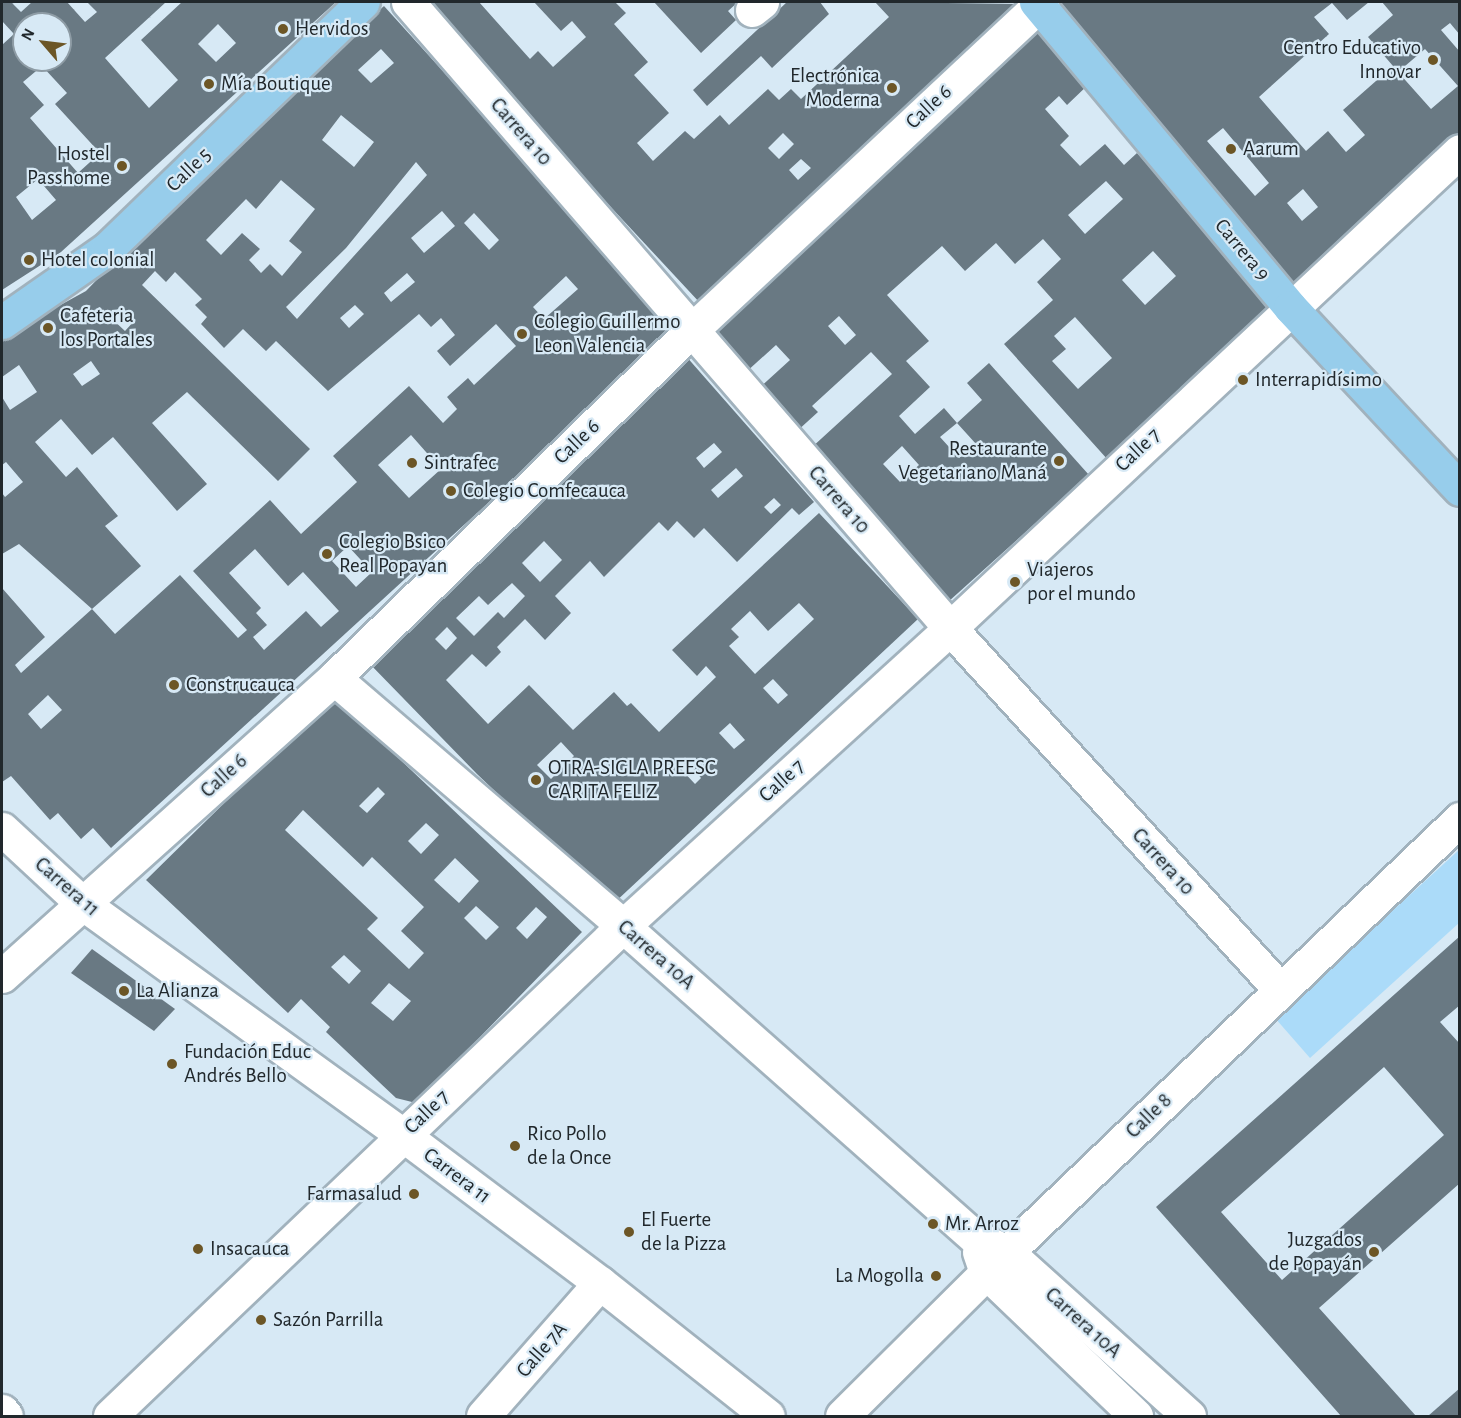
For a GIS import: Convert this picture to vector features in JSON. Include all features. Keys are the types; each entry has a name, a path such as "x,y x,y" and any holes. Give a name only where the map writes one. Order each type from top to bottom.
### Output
{"main road":[{"name":"Calle 5","path":"2,322 108,248 363,2"},
{"name":"Carrera 9","path":"1039,2 1290,307 1460,489"}],"street":[{"name":"Carrera 10","path":"408,2 950,628 1280,990"},
{"name":"Calle 6","path":"2,976 334,678 693,329 1039,2"},
{"name":"Calle 7","path":"110,1416 623,926 950,628 1290,307 1460,151"},
{"name":"Carrera 10A","path":"334,678 623,926 974,1236 1136,1416"},
{"name":"Calle 8","path":"842,1416 996,1262 1460,819"},
{"name":"Carrera 11","path":"2,829 82,903 403,1135 600,1283 768,1416"},
{"name":"Carrera 10A","path":"996,1262 1050,1296 1189,1416"},
{"name":"Calle 7A","path":"483,1416 600,1283"},
{"path":"2,1411 6,1416"}],"shaded area":[{"path":"1459,850 1459,923 1310,1058 1275,1018"}],"building":[{"path":"2,2 11,2 21,12 12,12 12,32 2,21"},
{"path":"32,2 67,2 85,22 97,12 87,2 166,2 105,58 149,108 178,80 141,40 182,2 336,2 61,252 2,290 2,45 12,36 12,72 35,72 23,82 44,105 30,118 78,173 100,153 55,104 67,93 48,72 72,72 72,12 21,12","holes":["218,24 236,43 216,62 198,44","38,179 56,200 32,220 16,197"]},
{"path":"420,2 479,2 530,59 538,51 553,67 586,37 572,21 561,31 534,2 615,2 626,13 614,24 648,62 634,75 669,113 637,143 653,161 685,131 694,139 720,115 729,125 768,89 779,100 791,89 801,99 889,17 875,2 1021,4 701,304","holes":["783,133 794,144 779,159 768,148","801,159 811,168 798,180 789,170"]},
{"path":"654,2 738,2 728,11 736,20 701,53"},
{"path":"787,2 820,2 829,14 772,68 761,56 707,106 693,90"},
{"path":"1052,2 1369,2 1347,20 1332,3 1314,17 1329,34 1259,97 1306,151 1328,131 1346,152 1365,135 1343,110 1393,66 1368,37 1393,15 1382,2 1460,2 1460,35 1450,23 1441,30 1460,52 1460,139 1293,286","holes":["1425,49 1458,86 1431,109 1398,72","1223,128 1269,183 1255,196 1207,141","1303,189 1318,207 1302,221 1287,203"]},
{"path":"384,6 677,330 111,848 93,828 81,839 58,813 50,820 11,776 2,782 2,588 45,637 15,665 21,673 92,609 19,544 2,554 2,493 5,497 23,482 6,462 2,465 2,397 10,410 37,392 19,365 2,377 2,337 86,291 209,164","holes":["381,49 394,63 371,83 358,70","341,115 374,142 354,167 322,140","416,162 427,175 297,319 286,307 346,248","281,180 315,209 289,241 302,252 282,276 270,264 261,273 249,260 260,249 242,233 221,255 206,240 246,199 256,209","442,211 455,226 424,253 411,238","474,213 499,240 489,250 464,223","155,271 166,282 175,272 202,299 195,305 207,317 201,324 224,348 243,329 266,351 276,341 328,391 419,314 431,327 441,318 455,335 437,351 450,366 496,324 516,346 474,385 468,378 447,397 457,409 443,423 409,386 333,456 357,482 301,534 270,500 193,571 247,630 238,638 180,575 115,634 92,609 141,566 105,526 118,516 77,467 66,477 35,442 61,419 92,455 113,437 177,511 207,484 152,423 187,392 278,481 310,449 142,285","407,273 415,282 391,302 384,293","566,276 578,289 544,319 533,307","355,305 364,314 349,328 340,318","121,306 135,320 125,331 110,317","91,361 100,374 82,386 73,374","411,435 441,469 409,498 378,465","348,546 372,572 356,587 332,561","255,549 288,586 303,572 339,611 321,627 306,611 264,650 253,637 267,625 256,613 261,608 229,573","48,695 62,710 41,729 28,714"]},
{"path":"1038,26 1090,83 1067,105 1059,96 1045,109 1069,136 1060,145 1080,166 1105,144 1124,165 1137,153 1276,307 1108,460 1004,344 1053,300 1037,282 1061,259 1043,239 1015,264 996,243 965,271 942,246 887,295 929,341 906,361 930,387 899,416 915,434 944,408 957,423 982,400 967,383 989,363 1089,475 948,602 810,449 892,374 871,352 812,406 818,412 796,432 758,389 790,360 776,345 745,373 705,329","holes":["1106,181 1123,199 1085,234 1068,215","1153,251 1176,276 1145,305 1122,280","839,316 856,335 845,345 828,326","1075,317 1112,358 1078,389 1052,361 1066,349 1054,336","957,423 976,444 959,458 940,437","902,446 919,465 900,482 883,464"]},
{"path":"685,355 814,502 799,515 792,508 737,562 704,528 694,538 677,521 668,531 659,522 604,577 590,561 555,596 571,613 545,640 525,619 497,647 501,652 486,667 472,654 446,680 488,724 529,685 573,730 614,692 627,706 631,703 659,732 716,677 706,666 697,676 672,650 819,513 918,619 613,904 477,774 367,661","holes":["714,443 722,452 704,468 696,458","736,468 743,476 718,498 711,490","774,498 781,505 771,514 764,507","544,541 562,560 540,582 522,563","512,583 525,596 504,618 498,612 474,636 456,618 479,596 488,605","799,603 814,619 755,674 729,646 739,637 731,629 750,611 768,631","447,627 457,638 446,650 435,639","773,679 788,695 778,704 763,688","730,723 745,740 734,749 719,733","561,742 574,756 551,779 537,765","687,761 701,778 695,784 680,768"]},
{"path":"333,696 582,932 416,1103 396,1098 326,1032 330,1027 301,999 288,1013 146,880","holes":["378,787 385,794 367,813 359,806","303,810 363,867 372,857 424,907 401,931 424,953 409,969 367,929 378,918 285,830","426,823 439,835 421,854 408,841","455,858 479,881 459,903 434,880","476,906 499,927 486,940 464,918","536,907 547,917 527,939 516,928","344,955 361,971 349,984 331,967","389,983 411,1001 393,1021 371,1003"]},
{"path":"1460,936 1460,1005 1440,1022 1460,1044 1460,1183 1319,1308 1416,1416 1341,1416 1156,1207","holes":["1384,1067 1444,1135 1282,1280 1221,1212"]},
{"name":"La Alianza","path":"92,949 175,1009 154,1031 71,973"},
{"path":"1460,1388 1460,1416 1428,1416"}],"place":[{"name":"Hervidos","path":"283,29"},
{"name":"Centro Educativo Innovar","path":"1433,60"},
{"name":"Mía Boutique","path":"209,84"},
{"name":"Electrónica Moderna","path":"892,88"},
{"name":"Aarum","path":"1231,149"},
{"name":"Hostel Passhome","path":"122,166"},
{"name":"Hotel colonial","path":"29,260"},
{"name":"Cafeteria los Portales","path":"48,328"},
{"name":"Colegio Guillermo Leon Valencia","path":"522,334"},
{"name":"Interrapidísimo","path":"1243,380"},
{"name":"Restaurante Vegetariano Maná","path":"1059,461"},
{"name":"Sintrafec","path":"412,463"},
{"name":"Colegio Comfecauca","path":"451,491"},
{"name":"Colegio Bsico Real Popayan","path":"327,554"},
{"name":"Viajeros por el mundo","path":"1015,582"},
{"name":"Construcauca","path":"174,685"},
{"name":"OTRA-SIGLA PREESC CARITA FELIZ","path":"536,780"},
{"name":"La Alianza","path":"124,991"},
{"name":"Fundación Educ Andrés Bello","path":"172,1064"},
{"name":"Rico Pollo de la Once","path":"515,1146"},
{"name":"Farmasalud","path":"414,1194"},
{"name":"Mr. Arroz","path":"933,1224"},
{"name":"El Fuerte de la Pizza","path":"629,1232"},
{"name":"Insacauca","path":"198,1249"},
{"name":"Juzgados de Popayán","path":"1374,1252"},
{"name":"La Mogolla","path":"936,1276"},
{"name":"Sazón Parrilla","path":"261,1320"}]}
